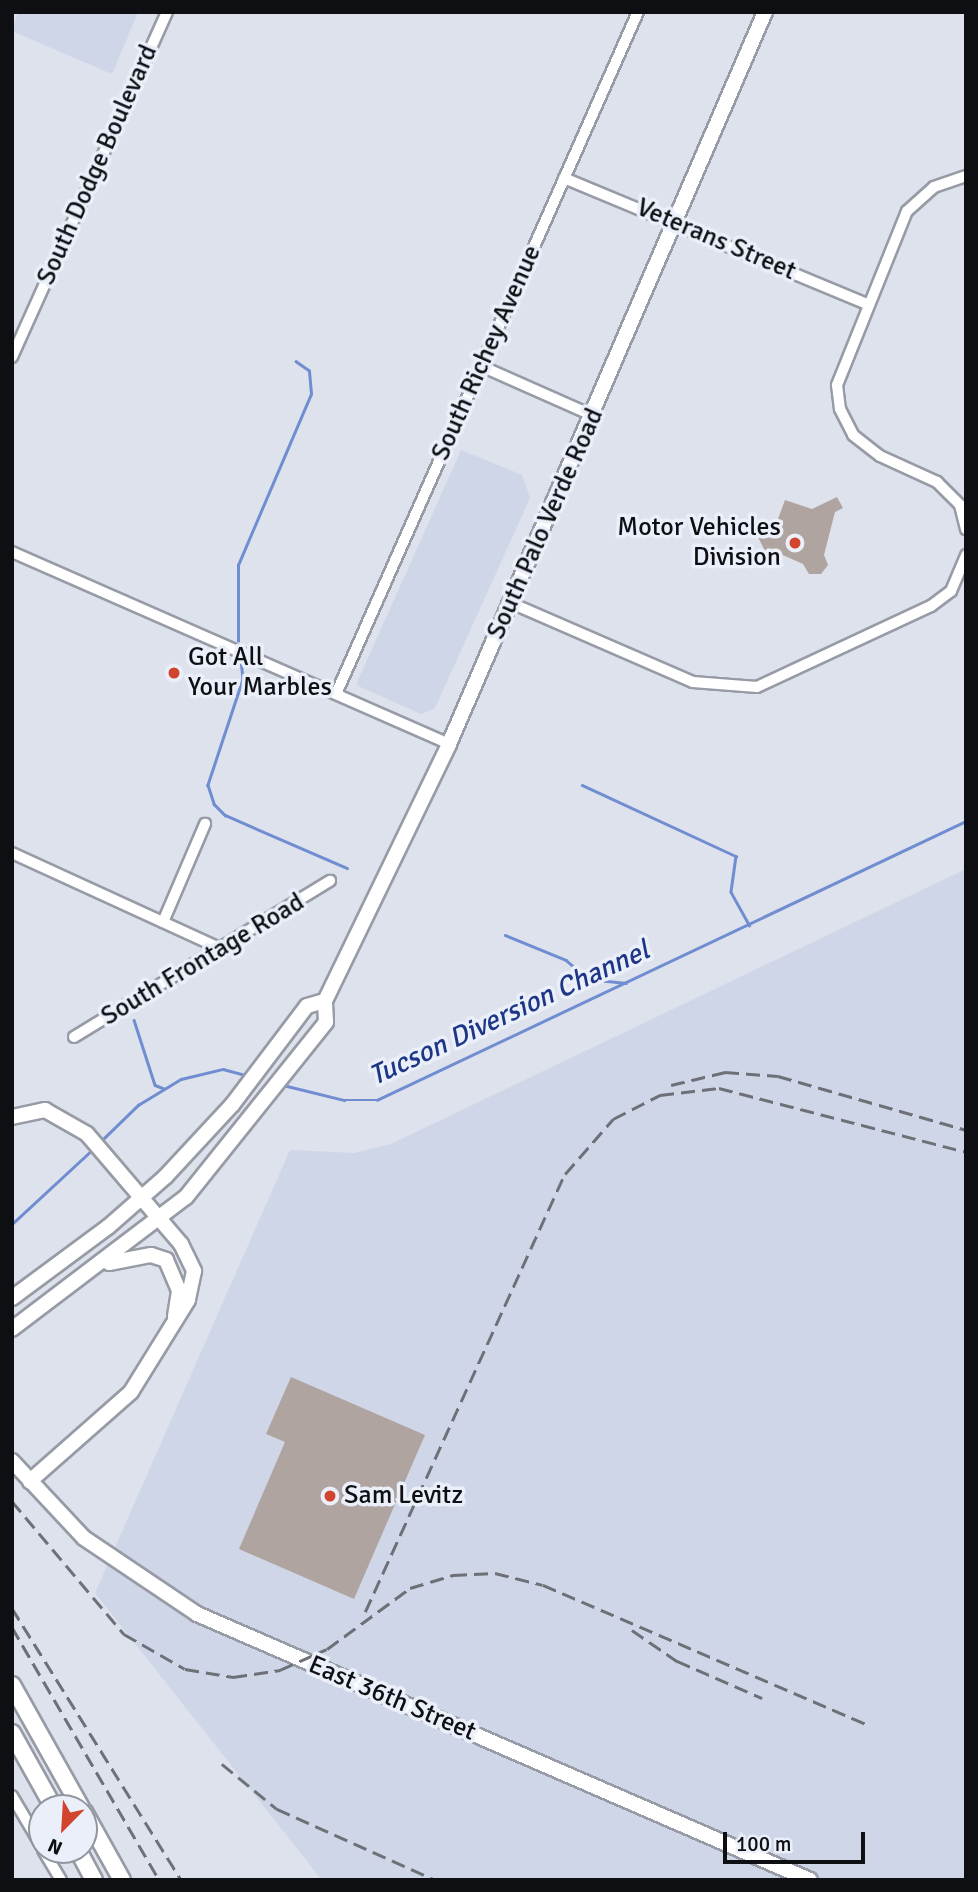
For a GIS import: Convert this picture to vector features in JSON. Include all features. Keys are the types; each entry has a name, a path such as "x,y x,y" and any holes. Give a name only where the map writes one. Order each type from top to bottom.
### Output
{"main road":[{"name":"South Palo Verde Road","path":"12,1329 161,1221 264,1105 326,1021 325,1001 449,744 678,222 755,43 765,12"},
{"name":"South Palo Verde Road","path":"755,43 772,12"},
{"path":"12,1298 142,1198 232,1105 307,1006 325,1001"},
{"path":"12,1117 44,1110 87,1134 161,1221 194,1271 188,1300 119,1405 30,1481"},
{"path":"105,1264 151,1255 166,1260 179,1291 175,1322"},
{"name":"East 36th Street","path":"12,1461 109,1559 197,1614 810,1880"},
{"path":"12,1685 74,1794"},
{"path":"12,1733 46,1794"},
{"path":"98,1837 122,1880"},
{"path":"85,1864 94,1880"}],"street":[{"name":"South Dodge Boulevard","path":"12,357 167,12"},
{"name":"South Richey Avenue","path":"335,694 638,12"},
{"path":"966,176 934,187 913,204 867,304 837,385 840,409 853,435 871,449 937,482 960,505 966,528"},
{"name":"Veterans Street","path":"564,178 678,222 867,304"},
{"path":"481,366 594,416"},
{"path":"12,552 449,744"},
{"path":"511,603 693,682 721,688 757,687 931,607 951,591 966,555"},
{"path":"163,922 205,824"},
{"path":"12,853 224,950"},
{"name":"South Frontage Road","path":"74,1037 224,950 330,881"},
{"path":"12,1796 28,1823"},
{"path":"52,1864 61,1880"}],"shaded area":[{"path":"18,12 138,12 112,74 12,31"},
{"path":"461,450 522,475 530,498 435,708 421,714 356,685"},
{"path":"966,869 966,1880 322,1880 95,1593 290,1150 354,1153 391,1144"}],"building":[{"name":"Motor Vehicles Division","path":"837,497 843,508 835,512 824,555 828,565 821,574 809,574 803,564 776,552 767,555 757,535 775,527 785,500 812,509"},
{"name":"Sam Levitz","path":"291,1377 425,1435 354,1599 239,1549 285,1442 266,1434"}],"waterway":[{"path":"238,641 238,565 311,394 309,371 296,362"},
{"path":"241,660 243,679 208,785 214,804 225,815 347,868"},
{"path":"582,785 736,856 731,892 749,925"},
{"name":"Tucson Diversion Channel","path":"283,1085 344,1100 377,1100 966,821"},
{"path":"505,935 566,960 588,979 626,983"},
{"path":"134,1020 155,1085 163,1088"},
{"name":"Tucson Diversion Channel","path":"101,1141 138,1105 181,1079 223,1069 249,1076"},
{"name":"Tucson Diversion Channel","path":"12,1224 94,1148"}],"railway":[{"path":"671,1085 725,1072 778,1076 966,1130"},
{"path":"365,1612 565,1174 613,1119 660,1095 719,1088 966,1152"},
{"path":"12,1501 124,1634 185,1669 233,1677 280,1670 327,1649 410,1588 453,1575 495,1573 543,1585 866,1724"},
{"path":"12,1608 181,1880"},
{"path":"12,1627 159,1880"},
{"path":"632,1630 677,1661 762,1698"},
{"path":"222,1764 277,1809 436,1880"}],"place":[{"name":"Motor Vehicles Division","path":"795,543"},
{"name":"Got All Your Marbles","path":"174,673"},
{"name":"Sam Levitz","path":"330,1496"}]}
